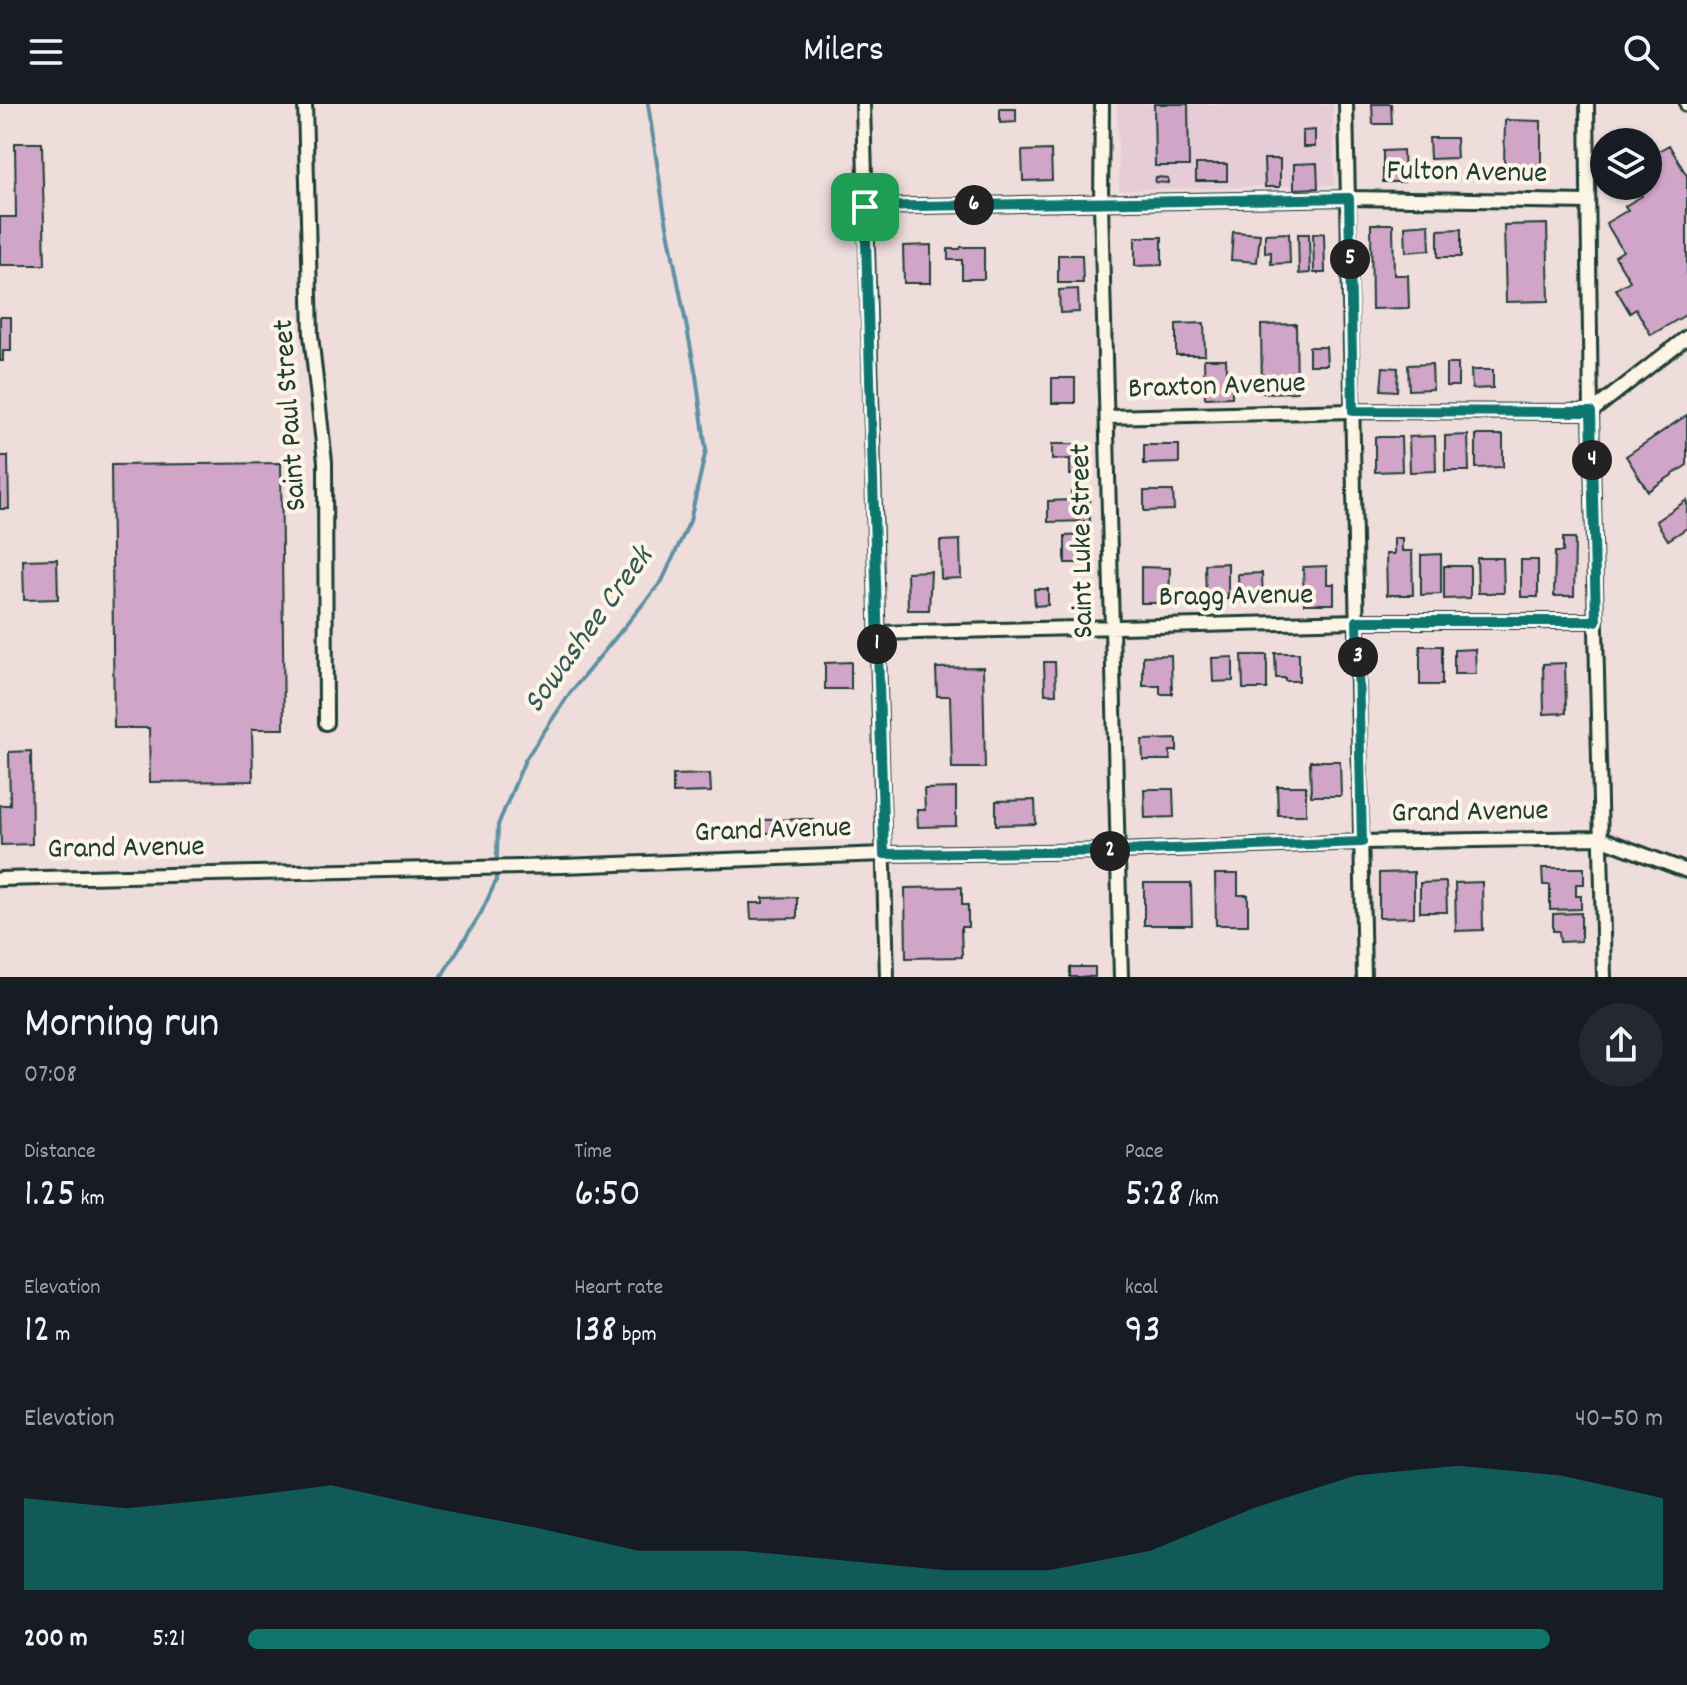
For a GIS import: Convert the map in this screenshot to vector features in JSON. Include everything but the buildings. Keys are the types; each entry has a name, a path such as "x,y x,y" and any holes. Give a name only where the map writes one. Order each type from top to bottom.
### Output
{"street":[{"name":"Saint Paul Street","path":"305,104 311,335 325,462 326,723"},
{"path":"863,104 887,977"},
{"name":"Saint Luke Street","path":"1102,104 1101,203 1121,977"},
{"path":"1346,104 1364,977"},
{"path":"1587,104 1604,977"},
{"name":"Fulton Avenue","path":"865,207 1349,198 1588,202"},
{"path":"1591,412 1687,337"},
{"name":"Braxton Avenue","path":"1107,417 1353,411 1591,412"},
{"name":"Bragg Avenue","path":"877,633 1357,621 1596,621"},
{"name":"Grand Avenue","path":"0,879 1600,838 1687,871"}],"shaded area":[{"path":"1117,104 1333,104 1335,185 1119,190"}],"waterway":[{"name":"Sowashee Creek","path":"441,977 481,913 496,881 498,825 525,760 570,693 662,581 690,521 706,450 696,375 664,210 648,104"}],"route":[{"path":"1349,198 1353,411 1591,412 1596,621 1357,621 1362,842 1118,851 884,854 865,207 1349,198"}]}
